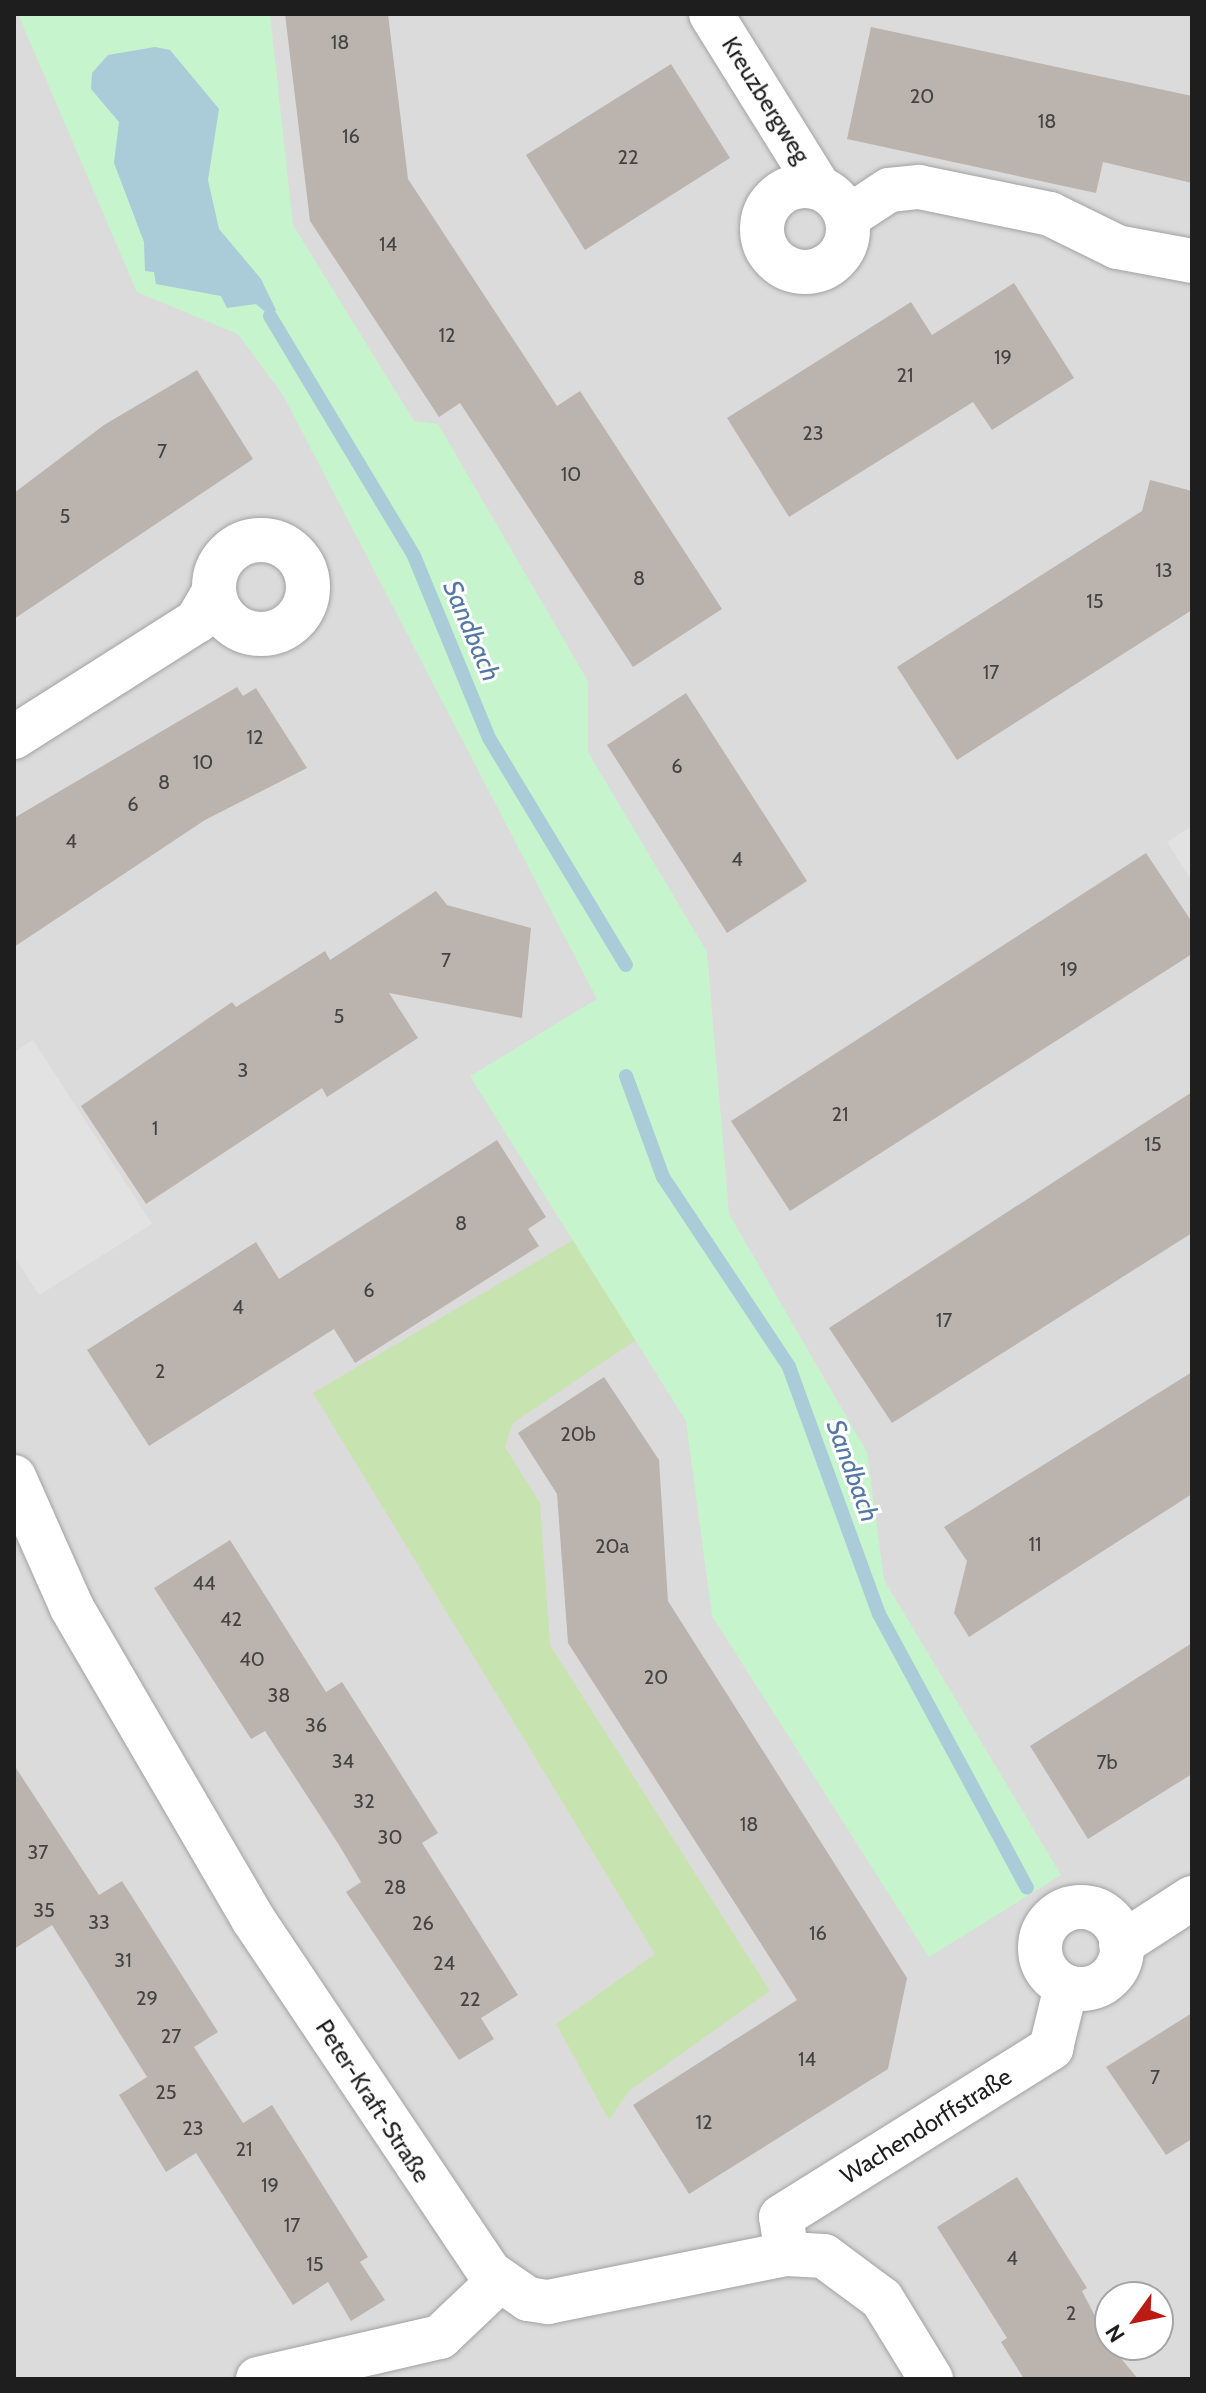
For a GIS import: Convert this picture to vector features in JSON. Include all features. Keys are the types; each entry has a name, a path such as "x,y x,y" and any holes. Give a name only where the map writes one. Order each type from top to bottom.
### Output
{"street":[{"name":"Kreuzbergweg","path":"711,14 833,201 919,187 1050,214 1117,247 1192,261"},
{"path":"14,737 197,621 214,592"},
{"name":"Peter-Kraft-Straße","path":"14,1477 72,1608 253,1919 469,2247 499,2281 528,2299 548,2302 787,2254 824,2256 853,2271 882,2299 931,2379"},
{"path":"1121,1944 1192,1898"},
{"path":"1090,1908 1110,1921 1121,1944 1119,1963 1105,1980 1066,1987 1042,1960 1042,1934 1051,1920 1090,1908"},
{"name":"Wachendorffstraße","path":"787,2254 781,2217 1051,2048 1066,1987"},
{"path":"258,2379 440,2337 499,2281"}],"shaded area":[{"path":"14,14 1192,14 1192,2379 14,2379"},
{"path":"1192,826 1192,881 1167,842"},
{"path":"33,1040 152,1224 39,1295 14,1256 14,1052"}],"green space":[{"path":"18,14 270,14 293,225 414,421 438,424 588,681 588,752 707,952 729,1214 867,1452 884,1580 1061,1875 929,1957 712,1616 686,1421 470,1076 597,999 283,395 238,334 137,292"},
{"path":"575,1239 636,1340 513,1423 505,1447 540,1503 550,1645 770,1991 629,2091 609,2120 556,2024 655,1954 313,1393"}],"water":[{"path":"155,47 170,50 219,109 208,180 219,229 261,279 276,310 270,316 256,304 227,308 221,296 156,284 154,272 145,271 144,242 114,163 119,122 91,89 92,73 108,55"}],"building":[{"path":"285,14 388,14 408,179 557,406 580,391 722,609 633,667 460,403 439,417 310,221"},
{"path":"871,27 1192,96 1192,183 1103,162 1096,193 847,139"},
{"path":"671,64 730,158 585,250 526,155"},
{"path":"1014,283 1074,378 992,430 973,402 789,517 727,418 911,302 932,335"},
{"path":"197,370 253,459 14,619 14,493 104,425"},
{"path":"1150,480 1192,491 1192,610 957,760 897,667 1142,511"},
{"path":"237,687 243,696 256,688 307,768 205,820 14,947 14,818"},
{"path":"686,693 807,881 727,933 607,745"},
{"path":"1146,853 1192,922 1192,954 790,1211 731,1121"},
{"path":"436,891 447,905 531,928 522,1018 389,993 418,1038 327,1097 322,1088 146,1204 81,1106 232,1002 236,1007 325,951 330,960"},
{"path":"1192,1092 1192,1233 892,1423 829,1328"},
{"path":"497,1140 546,1217 528,1229 539,1246 355,1363 334,1329 149,1446 87,1350 256,1242 279,1279"},
{"path":"1192,1372 1192,1494 969,1637 954,1613 967,1561 944,1527"},
{"path":"604,1377 659,1460 668,1601 907,1978 888,2069 689,2194 633,2105 797,2000 568,1643 557,1494 518,1433"},
{"path":"230,1540 326,1692 342,1682 390,1757 438,1833 422,1843 518,1995 481,2018 494,2039 459,2060 346,1892 361,1882 339,1845 265,1731 251,1739 154,1588"},
{"path":"1192,1643 1192,1774 1088,1839 1030,1746"},
{"path":"14,1765 99,1895 122,1881 218,2032 194,2047 243,2123 272,2105 368,2257 360,2262 385,2300 351,2321 328,2282 293,2305 196,2153 166,2172 119,2095 147,2077 52,1925 14,1949"},
{"path":"1192,2013 1192,2139 1166,2155 1106,2067"},
{"path":"1017,2177 1087,2288 1082,2291 1094,2314 1094,2361 1123,2361 1138,2379 1024,2379 1001,2342 1007,2338 937,2227"}],"waterway":[{"name":"Sandbach","path":"270,316 414,556 489,738 626,965"},
{"name":"Sandbach","path":"626,1076 663,1177 789,1367 879,1614 1027,1888"}]}
